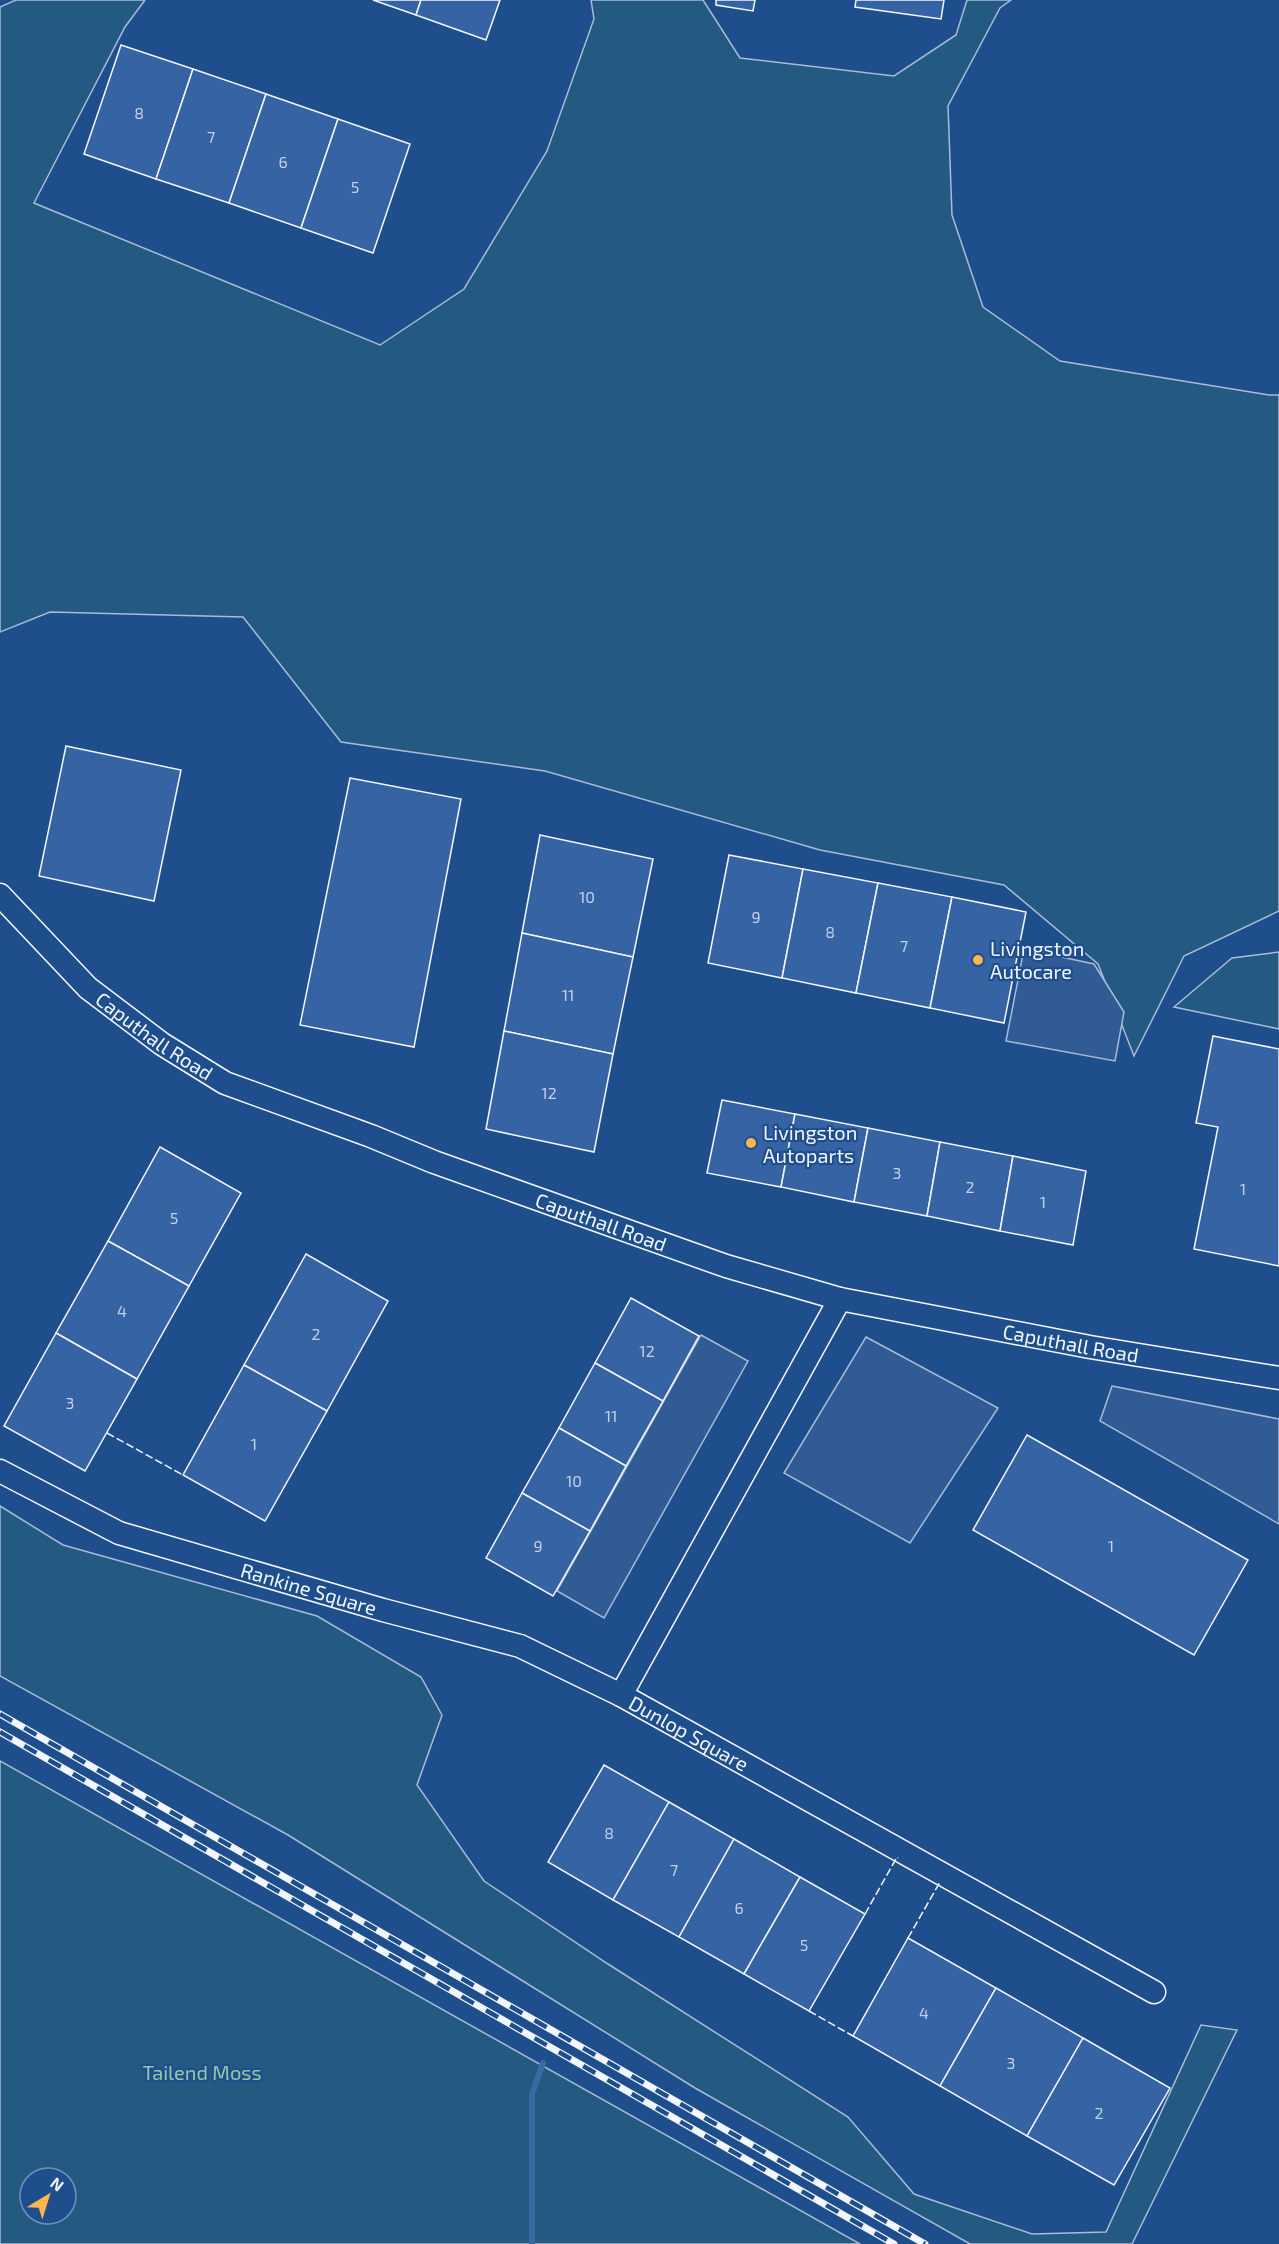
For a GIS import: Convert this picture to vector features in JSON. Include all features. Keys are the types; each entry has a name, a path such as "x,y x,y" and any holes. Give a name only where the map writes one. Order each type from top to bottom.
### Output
{"street":[{"name":"Caputhall Road","path":"0,895 88,988 162,1044 225,1083 371,1136 434,1162 726,1266 840,1299 1090,1347 1279,1378"},
{"name":"Dunlop Square","path":"840,1299 621,1695 1154,1992"},
{"name":"Rankine Square","path":"0,1471 119,1533 383,1610 520,1646 621,1695"}],"green space":[{"path":"16,0 145,0 125,27 34,203 380,345 464,289 547,151 594,19 591,0 703,0 740,58 894,76 956,35 967,0 1011,0 1000,8 948,106 952,215 983,307 1060,361 1279,395 1279,911 1184,956 1134,1056 1098,964 1004,885 820,850 545,771 341,742 243,617 50,612 0,632 0,7"},
{"path":"1279,952 1279,1029 1174,1007 1232,958"},
{"path":"0,1506 63,1545 317,1616 421,1677 442,1715 417,1785 484,1881 608,1964 848,2117 914,2194 1032,2234 1106,2232 1201,2025 1237,2030 1132,2244 970,2244 695,2088 288,1835 0,1676"},
{"name":"Tailend Moss","path":"0,1761 860,2244 0,2244"}],"shaded area":[{"path":"1024,949 1094,964 1124,1012 1115,1061 1006,1041"},
{"path":"701,1335 748,1361 604,1618 557,1591"},
{"path":"866,1337 998,1408 910,1543 784,1473"},
{"path":"1112,1386 1279,1419 1279,1524 1100,1421"}],"building":[{"path":"373,0 421,0 416,15"},
{"path":"421,0 500,0 486,40 416,15"},
{"path":"716,0 755,0 753,11 716,5"},
{"path":"856,0 944,0 941,19 855,7"},
{"path":"121,45 193,69 156,179 84,154"},
{"path":"193,69 266,94 229,203 156,179"},
{"path":"266,94 338,119 301,228 229,203"},
{"path":"338,119 410,144 373,253 301,228"},
{"path":"66,746 181,770 154,901 39,876"},
{"path":"350,778 461,799 414,1047 300,1025"},
{"path":"540,835 653,859 633,957 522,933"},
{"path":"729,855 803,869 782,978 708,963"},
{"path":"803,869 878,883 856,993 782,978"},
{"path":"878,883 952,897 930,1008 856,993"},
{"name":"Livingston Autocare","path":"952,897 1026,912 1004,1023 930,1008"},
{"path":"522,933 633,957 613,1054 504,1031"},
{"path":"504,1031 613,1054 594,1152 486,1129"},
{"path":"1213,1036 1279,1049 1279,1266 1194,1249 1218,1127 1196,1123"},
{"name":"Livingston Autoparts","path":"722,1100 795,1114 781,1187 707,1173"},
{"path":"795,1114 868,1128 854,1202 781,1187"},
{"path":"868,1128 940,1142 927,1216 854,1202"},
{"path":"940,1142 1013,1156 1000,1231 927,1216"},
{"path":"160,1147 241,1193 189,1286 108,1241"},
{"path":"1013,1156 1086,1171 1073,1245 1000,1231"},
{"path":"108,1241 189,1286 137,1379 56,1333"},
{"path":"306,1254 388,1301 327,1411 244,1365"},
{"path":"631,1298 699,1336 663,1401 595,1363"},
{"path":"56,1333 137,1379 85,1471 4,1426"},
{"path":"595,1363 663,1401 626,1466 559,1428"},
{"path":"244,1365 327,1411 265,1521 183,1475"},
{"path":"559,1428 626,1466 590,1531 522,1493"},
{"path":"1027,1435 1248,1560 1194,1655 973,1530"},
{"path":"522,1493 590,1531 553,1596 486,1558"},
{"path":"604,1765 669,1802 613,1900 548,1862"},
{"path":"669,1802 734,1839 679,1937 613,1900"},
{"path":"734,1839 800,1877 744,1974 679,1937"},
{"path":"800,1877 865,1914 809,2011 744,1974"},
{"path":"908,1938 996,1988 940,2086 853,2036"},
{"path":"996,1988 1083,2038 1027,2136 940,2086"},
{"path":"1083,2038 1170,2088 1114,2185 1027,2136"}],"waterway":[{"path":"532,2244 532,2094 543,2063"}],"railway":[{"path":"0,1714 925,2244"},
{"path":"0,1732 894,2244"}],"fence":[{"path":"107,1433 183,1475"},
{"path":"865,1914 898,1858"},
{"path":"908,1938 940,1882"},
{"path":"809,2011 853,2036"}],"place":[{"name":"Livingston Autocare","path":"978,960"},
{"name":"Livingston Autoparts","path":"751,1143"}]}
